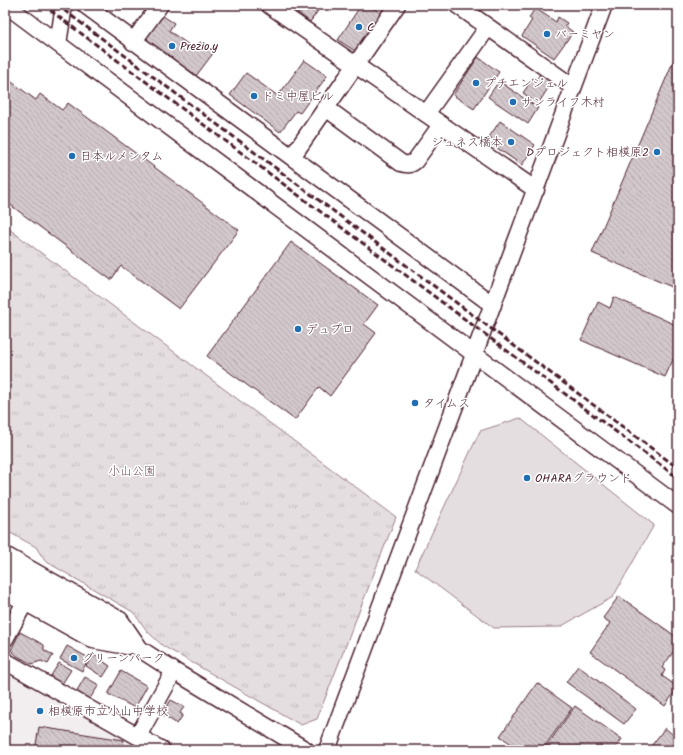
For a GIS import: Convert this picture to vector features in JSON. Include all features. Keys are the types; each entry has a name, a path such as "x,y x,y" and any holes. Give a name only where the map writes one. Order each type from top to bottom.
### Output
{"street":[{"path":"6,5 678,506"},
{"path":"58,44 64,5"},
{"path":"85,5 133,42 493,305"},
{"path":"133,42 160,5"},
{"path":"269,5 536,190"},
{"path":"292,157 397,5"},
{"path":"457,5 574,87"},
{"path":"327,750 536,190 602,6"},
{"path":"426,114 488,26"},
{"path":"326,108 406,165 415,161 441,125"},
{"path":"5,555 120,620 140,649"},
{"path":"5,573 140,649 306,750"},
{"path":"5,591 93,640 140,649"},
{"path":"5,639 25,602"},
{"path":"5,661 162,750"},
{"path":"138,736 174,671"}],"shaded area":[{"name":"相模原市立小山中学校","path":"5,671 146,750 5,750"}],"green space":[{"name":"小山公園","path":"5,226 396,517 317,719 301,725 163,646 148,632 133,612 45,561 36,547 5,530"},
{"name":"OHARAグラウンド","path":"520,418 654,525 613,597 560,627 494,628 415,569 480,431"}],"building":[{"path":"291,5 322,5 310,22 290,7"},
{"name":"C","path":"361,5 368,5 382,14 355,51 338,40"},
{"name":"バーミヤン","path":"535,8 556,22 558,17 567,23 565,26 573,32 554,58 522,36 532,20 529,18"},
{"name":"Prezio.y","path":"163,16 174,23 169,31 195,49 200,42 214,52 196,76 148,41 147,37"},
{"name":"Dプロジェクト相模原2","path":"678,50 678,274 672,287 592,253"},
{"name":"プチエンジェル","path":"478,57 499,72 474,109 453,95"},
{"name":"ドミ中屋ビル","path":"304,60 327,76 300,113 296,111 280,132 230,95 246,73 278,96"},
{"path":"540,74 552,82 538,104 523,93 533,78 536,80"},
{"name":"日本ルメンタム","path":"5,77 36,100 40,94 62,110 68,103 239,230 179,309 121,266 111,280 5,201"},
{"name":"サンライフ木村","path":"499,81 538,108 528,124 488,97"},
{"name":"ジュネス橋本","path":"500,121 535,145 522,165 491,144 493,140 489,137"},
{"name":"デュプロ","path":"291,242 378,305 364,324 376,333 330,396 319,387 295,420 207,356"},
{"path":"614,297 678,326 678,349 665,377 581,340 598,302 610,308"},
{"path":"619,596 678,638 678,645 662,668 665,670 662,676 678,687 665,706 590,652 610,623 603,618"},
{"path":"20,632 44,645 44,650 53,655 48,664 41,661 32,664 17,656 11,650"},
{"name":"グリーンパーク","path":"67,646 89,658 82,671 60,659"},
{"path":"94,655 110,666 103,677 86,666"},
{"path":"59,663 71,670 62,684 50,677"},
{"path":"578,666 636,709 624,724 566,682"},
{"path":"121,671 147,686 135,708 108,694"},
{"path":"85,677 99,685 89,700 76,692"},
{"path":"537,683 572,708 542,750 520,750 500,736"},
{"path":"171,700 184,707 180,713 183,715 177,724 162,714"},
{"path":"575,706 622,739 614,750 544,750"},
{"path":"39,727 124,740 122,750 35,750"},
{"path":"665,728 678,739 678,750 648,750"}],"railway":[{"path":"43,5 678,478"},
{"path":"57,5 678,468"}],"place":[{"name":"C","path":"359,27"},
{"name":"バーミヤン","path":"547,34"},
{"name":"Prezio.y","path":"172,46"},
{"name":"プチエンジェル","path":"476,83"},
{"name":"ドミ中屋ビル","path":"254,96"},
{"name":"サンライフ木村","path":"513,102"},
{"name":"ジュネス橋本","path":"511,142"},
{"name":"Dプロジェクト相模原2","path":"657,152"},
{"name":"日本ルメンタム","path":"72,156"},
{"name":"デュプロ","path":"298,329"},
{"name":"タイムス","path":"415,403"},
{"name":"OHARAグラウンド","path":"527,478"},
{"name":"グリーンパーク","path":"74,658"},
{"name":"相模原市立小山中学校","path":"40,711"}]}
